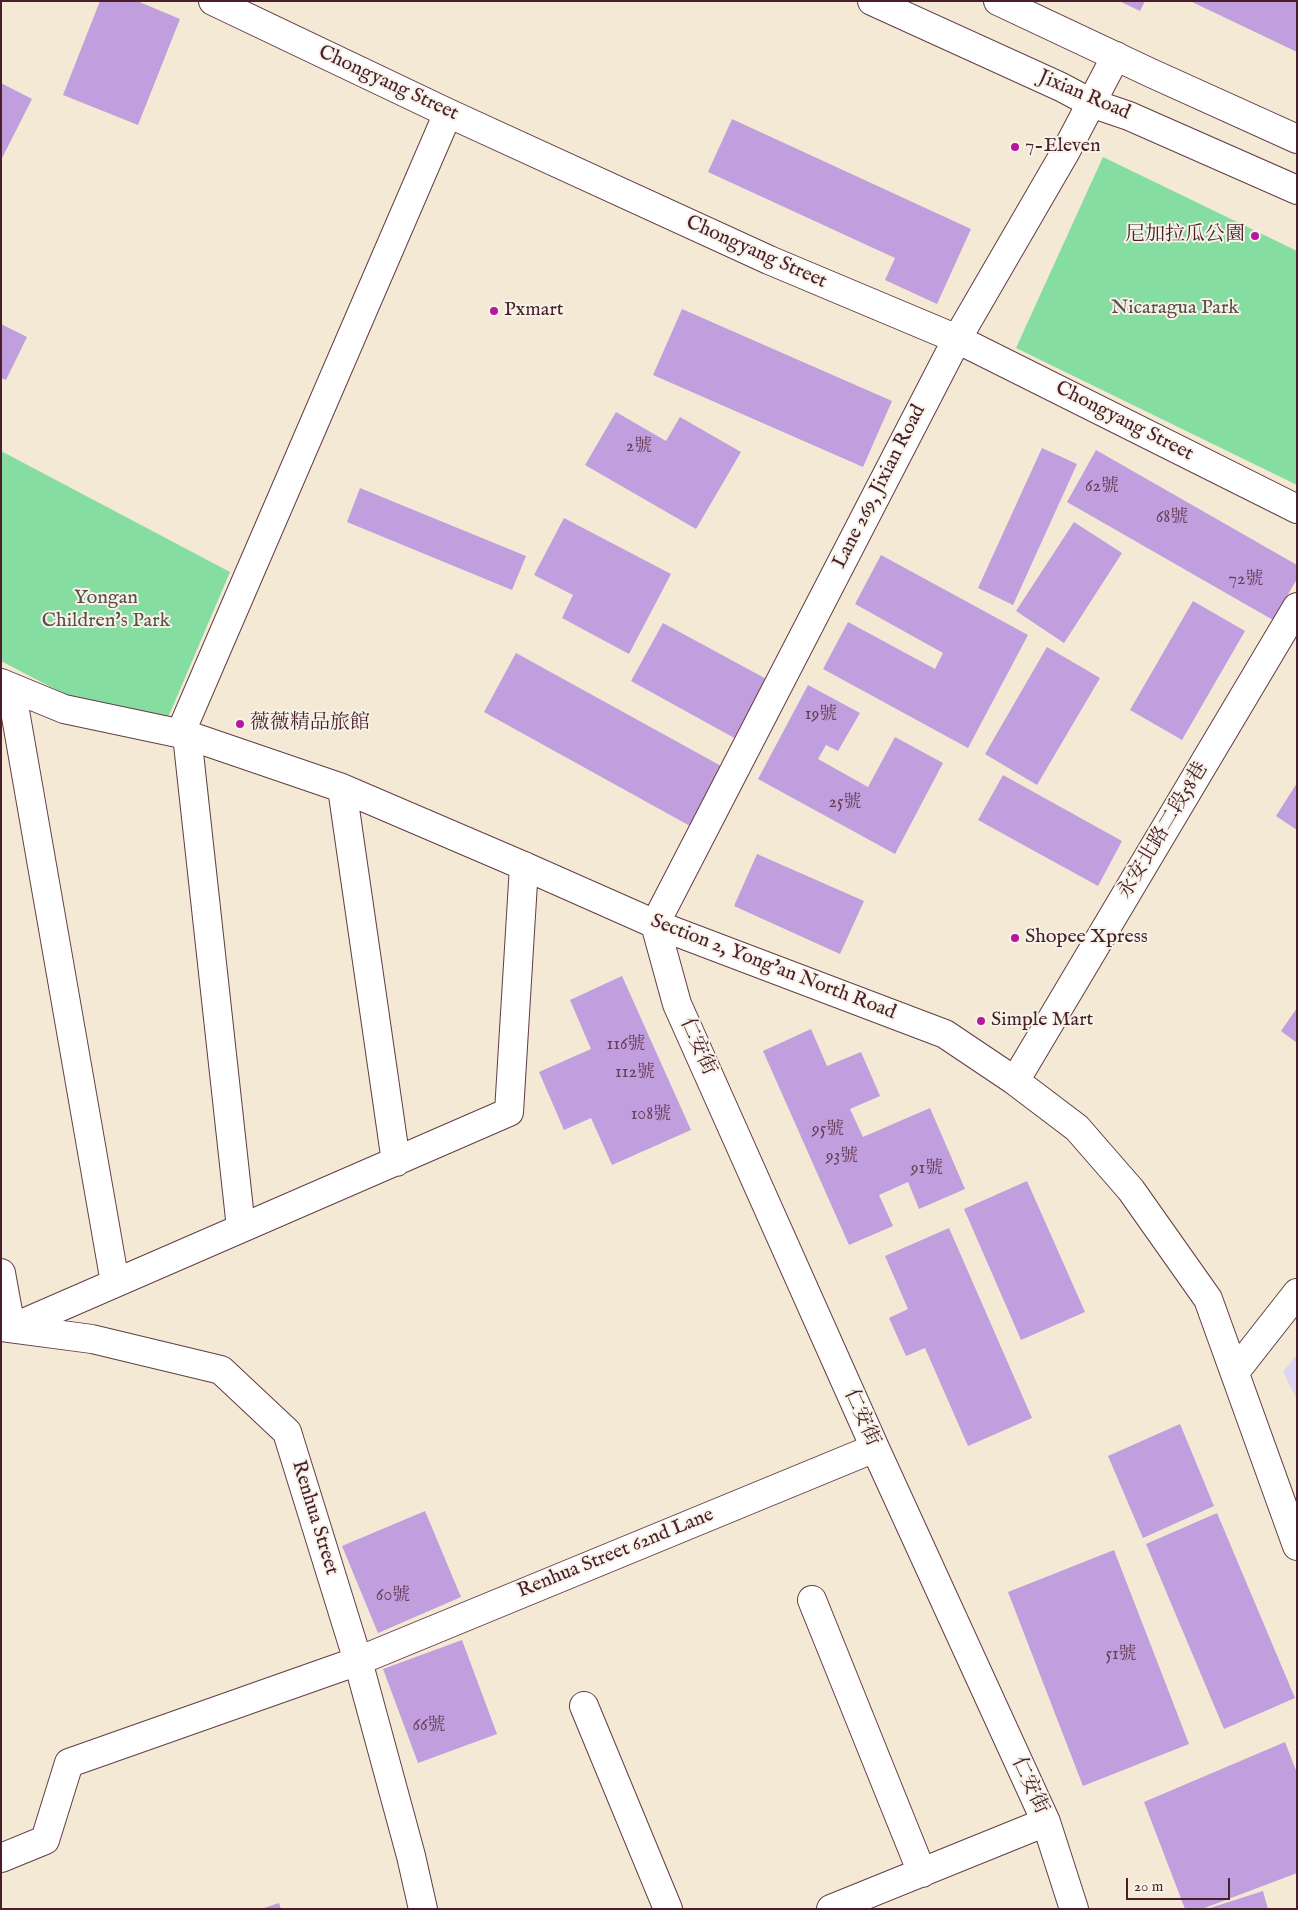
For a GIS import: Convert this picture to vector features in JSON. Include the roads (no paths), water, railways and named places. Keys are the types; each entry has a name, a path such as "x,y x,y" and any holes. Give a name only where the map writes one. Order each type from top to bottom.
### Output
{"street":[{"name":"Chongyang Street","path":"213,1 448,113 768,260 957,339 1297,509"},
{"name":"Jixian Road","path":"872,1 1091,103 1129,116 1297,190"},
{"path":"998,1 1297,139"},
{"name":"Lane 269, Jixian Road","path":"655,924 957,339 1066,151 1116,56"},
{"path":"241,1228 184,734 448,113"},
{"name":"永安北路二段58巷","path":"1015,1081 1297,607"},
{"path":"6,686 115,1283"},
{"name":"Section 2, Yong'an North Road","path":"6,686 64,709 184,734 342,788 655,924 945,1034 1015,1081 1077,1128 1132,1190 1208,1300 1297,1546"},
{"path":"342,788 396,1162"},
{"path":"1,1273 5,1329 396,1162 508,1112 524,866"},
{"name":"仁安街","path":"655,924 677,1004 875,1448 1046,1822 1074,1909"},
{"path":"1235,1372 1297,1293"},
{"name":"Renhua Street","path":"5,1329 92,1339 221,1370 287,1432 358,1661 411,1856 423,1909"},
{"name":"Renhua Street 62nd Lane","path":"1,1858 45,1840 69,1763 358,1661 875,1448"},
{"path":"812,1600 922,1873"},
{"path":"584,1706 668,1909"},
{"path":"832,1909 1046,1822"}],"place":[{"name":"7-Eleven","path":"1015,147"},
{"name":"尼加拉瓜公園","path":"1255,236"},
{"name":"Pxmart","path":"494,311"},
{"name":"薇薇精品旅館","path":"240,724"},
{"name":"Shopee Xpress","path":"1015,938"},
{"name":"Simple Mart","path":"981,1021"}],"park label":[{"name":"Nicaragua Park","path":"1175,309"},
{"name":"Yongan Children's Park","path":"106,610"}]}
